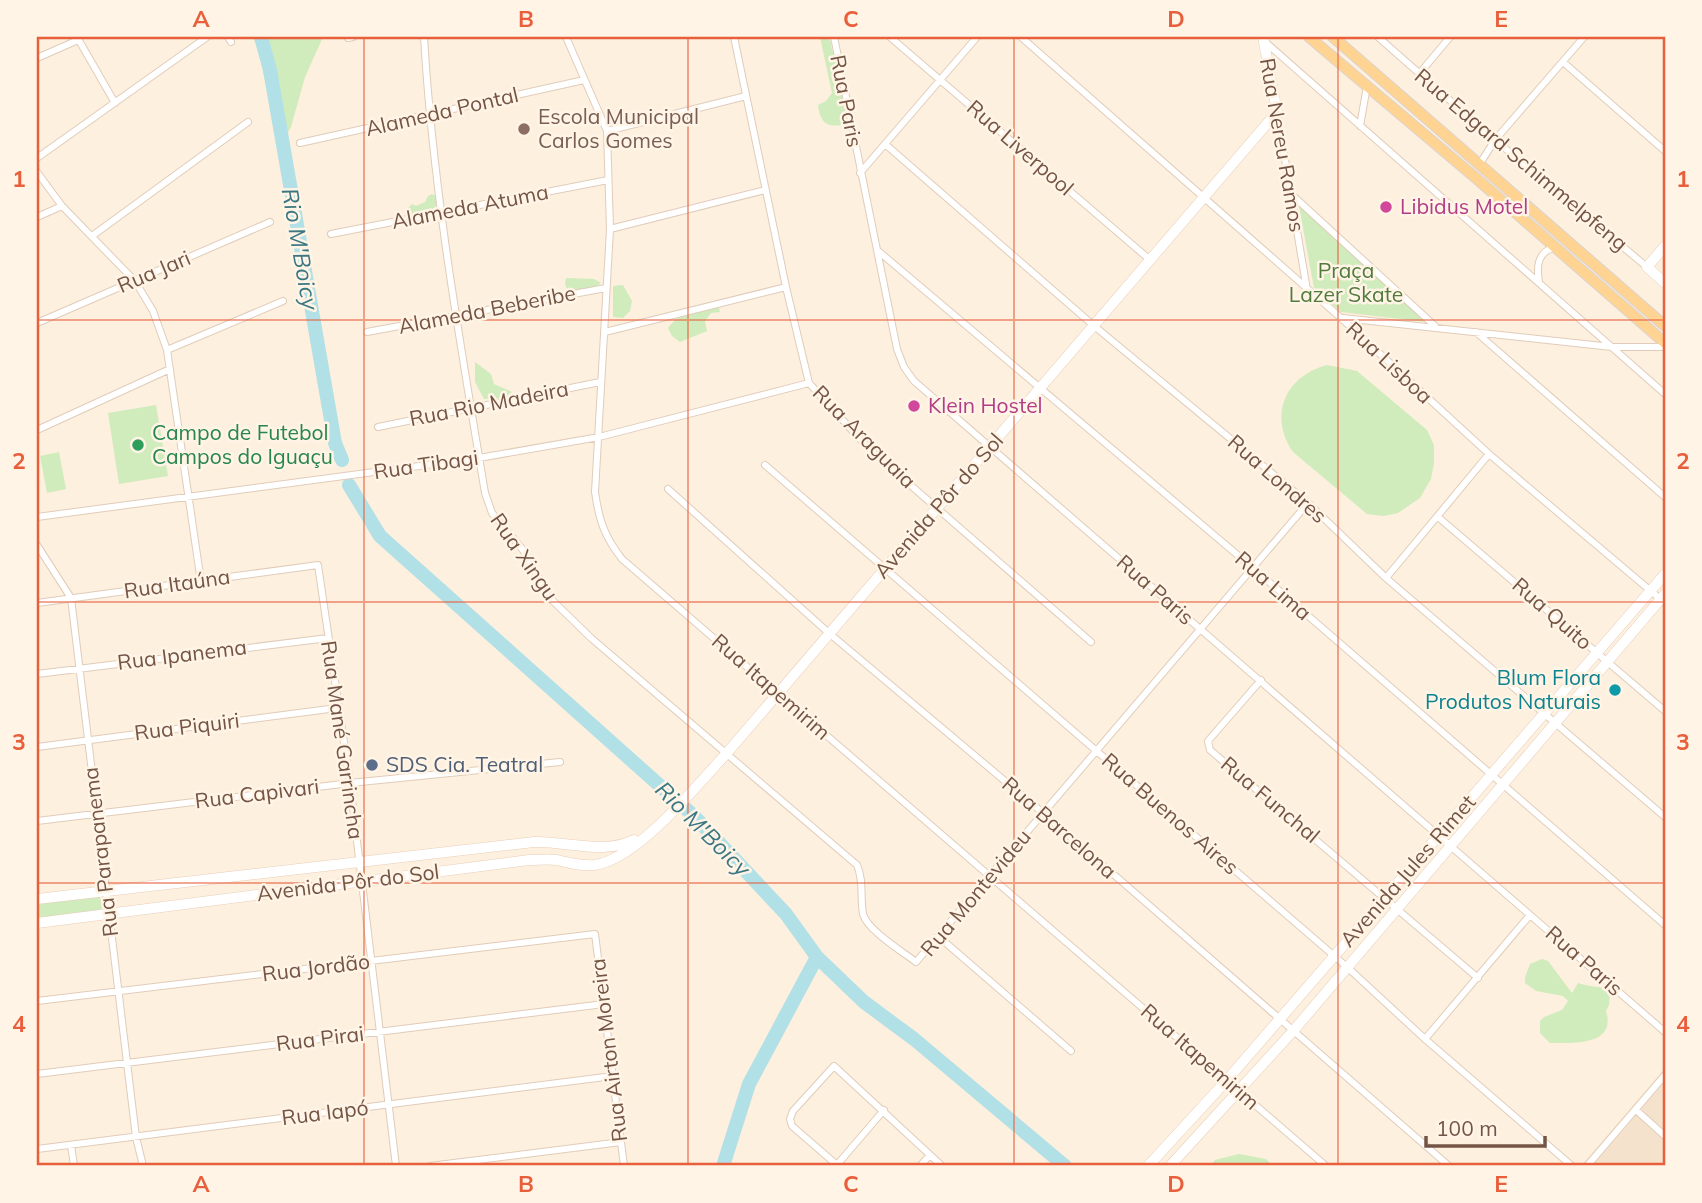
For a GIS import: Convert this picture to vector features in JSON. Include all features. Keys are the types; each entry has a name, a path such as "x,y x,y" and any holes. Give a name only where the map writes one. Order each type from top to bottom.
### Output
{"main road":[{"path":"1308,37 1555,247 1665,345"},
{"path":"1333,37 1665,326"}],"street":[{"path":"37,158 207,37"},
{"name":"Rua Xingu","path":"424,37 428,116 441,213 479,458 485,493 492,513 523,550 550,598 591,638 857,864 862,876 863,915 868,925 916,962"},
{"name":"Rua Itapemirim","path":"569,37 584,80 607,131 610,229 595,492 599,517 608,541 622,559 1326,1166"},
{"name":"Rua Araguaia","path":"734,37 786,287 809,383 870,450 1091,642"},
{"name":"Rua Paris","path":"834,37 897,349 904,367 914,381 1665,1032"},
{"name":"Rua Liverpool","path":"890,37 1149,259"},
{"path":"860,173 977,37"},
{"name":"Rua Lisboa","path":"1021,37 1341,318 1489,454 1650,591 1664,599"},
{"name":"Rua Edgard Schimmelpfeng","path":"1378,37 1665,283"},
{"path":"1419,74 1450,37"},
{"path":"1479,164 1496,140 1584,37"},
{"path":"37,58 77,38 115,103"},
{"path":"1263,38 1665,394"},
{"name":"Rua Nereu Ramos","path":"1263,38 1307,290"},
{"path":"1563,62 1665,151"},
{"name":"Alameda Pontal","path":"300,143 584,80"},
{"path":"1360,126 1367,86"},
{"path":"607,131 746,96"},
{"name":"Avenida Pôr do Sol","path":"37,923 529,860 597,865 633,847 671,813 726,754 1278,112"},
{"path":"92,236 248,122"},
{"name":"Rua Londres","path":"885,144 1093,325 1308,503 1386,578 1665,817"},
{"path":"37,172 62,206 135,281 153,311 167,350 201,582"},
{"name":"Alameda Atuma","path":"331,234 608,180"},
{"path":"610,229 765,190"},
{"path":"1291,194 1436,327"},
{"path":"37,217 62,206"},
{"name":"Rua Jari","path":"37,323 270,222"},
{"path":"1647,267 1665,246"},
{"path":"1539,282 1537,270 1540,257 1546,250 1555,247"},
{"name":"Rua Lima","path":"877,250 1253,568 1665,925"},
{"path":"605,332 786,287"},
{"name":"Alameda Beberibe","path":"367,332 606,288"},
{"path":"167,350 283,301"},
{"path":"1341,318 1612,347 1665,345"},
{"path":"1475,331 1665,497"},
{"path":"37,430 170,369"},
{"name":"Rua Rio Madeira","path":"378,427 600,382"},
{"name":"Rua Tibagi","path":"37,517 479,458 599,437 809,383"},
{"path":"1386,578 1489,454"},
{"name":"Rua Buenos Aires","path":"765,465 1334,956 1572,1166"},
{"name":"Rua Barcelona","path":"668,489 830,634 1043,813 1449,1166"},
{"name":"Rua Montevideu","path":"916,962 1308,503"},
{"name":"Rua Quito","path":"1438,517 1665,711"},
{"name":"Rua Parapanema","path":"37,545 71,598 136,1137 143,1166"},
{"name":"Rua Itaúna","path":"37,603 318,565"},
{"name":"Rua Mané Garrincha","path":"318,565 350,783 396,1166"},
{"name":"Avenida Jules Rimet","path":"1147,1166 1227,1080 1665,574"},
{"name":"Avenida Jules Rimet","path":"1170,1166 1294,1030 1607,661 1664,599"},
{"name":"Rua Ipanema","path":"37,674 328,638"},
{"name":"Rua Funchal","path":"1261,680 1208,741 1210,750 1478,978"},
{"name":"Rua Piquiri","path":"37,747 337,708"},
{"name":"Rua Capivari","path":"37,821 350,783 560,762"},
{"name":"Avenida Pôr do Sol","path":"37,899 556,841 614,847 650,832"},
{"path":"554,860 556,841"},
{"path":"591,846 597,855 597,865"},
{"path":"1425,1039 1530,915"},
{"name":"Rua Jordão","path":"37,1001 595,934"},
{"name":"Rua Airton Moreira","path":"595,934 624,1166"},
{"path":"939,937 1071,1051"},
{"name":"Rua Pirai","path":"37,1074 604,1004"},
{"path":"884,1110 837,1166 792,1126 790,1119 793,1111 834,1066 884,1110 942,1166"},
{"path":"1587,1166 1665,1074"},
{"name":"Rua Iapó","path":"37,1150 612,1076"},
{"path":"1636,1110 1665,1136"},
{"path":"430,1166 621,1142"},
{"path":"71,1145 74,1166"},
{"path":"920,1166 930,1155"}],"shaded area":[{"path":"1665,1068 1665,1166 1581,1166"}],"green space":[{"path":"253,37 323,37 305,77 286,136 276,135 259,52"},
{"path":"820,37 830,40 843,88 848,117 841,125 824,122 819,110 818,105 826,101 832,93"},
{"path":"432,194 436,196 438,203 427,213 418,215 405,211 412,204 416,206 425,202"},
{"name":"Praça Lazer Skate","path":"1299,206 1426,322 1341,312 1314,288"},
{"path":"566,278 594,279 601,283 585,289 567,289"},
{"path":"623,285 632,301 630,311 623,318 613,317 613,286"},
{"path":"718,303 720,312 711,313 705,321 707,331 680,342 672,336 668,328 678,318 705,305"},
{"path":"475,362 491,374 494,384 512,392 504,398 484,399 475,382"},
{"path":"1327,365 1357,371 1427,430 1434,445 1431,479 1420,498 1398,513 1384,516 1367,514 1293,452 1286,438 1282,412 1291,388 1312,370"},
{"name":"Campo de Futebol Campos do Iguaçu","path":"156,405 168,476 119,484 108,413"},
{"path":"59,452 66,489 47,493 40,456"},
{"path":"99,895 104,908 81,915 37,921 37,902"},
{"path":"1542,959 1548,961 1572,993 1578,983 1610,991 1606,1011 1608,1022 1599,1037 1581,1042 1550,1043 1540,1033 1540,1021 1562,1010 1568,1001 1563,996 1536,991 1525,983 1530,964"},
{"path":"1239,1154 1266,1159 1273,1166 1210,1166 1215,1160"}],"waterway":[{"name":"Rio M'Boicy","path":"261,37 270,70 335,443 342,460"},
{"name":"Rio M'Boicy","path":"349,485 380,536 695,817 786,914 817,957 864,1002 914,1039 1065,1166"},
{"path":"723,1166 749,1084 817,957"}],"place":[{"name":"Escola Municipal Carlos Gomes","path":"524,129"},
{"name":"Libidus Motel","path":"1386,207"},
{"name":"Klein Hostel","path":"914,406"},
{"name":"Campo de Futebol Campos do Iguaçu","path":"138,445"},
{"name":"Blum Flora Produtos Naturais","path":"1615,690"},
{"name":"SDS Cia. Teatral","path":"372,765"}]}
